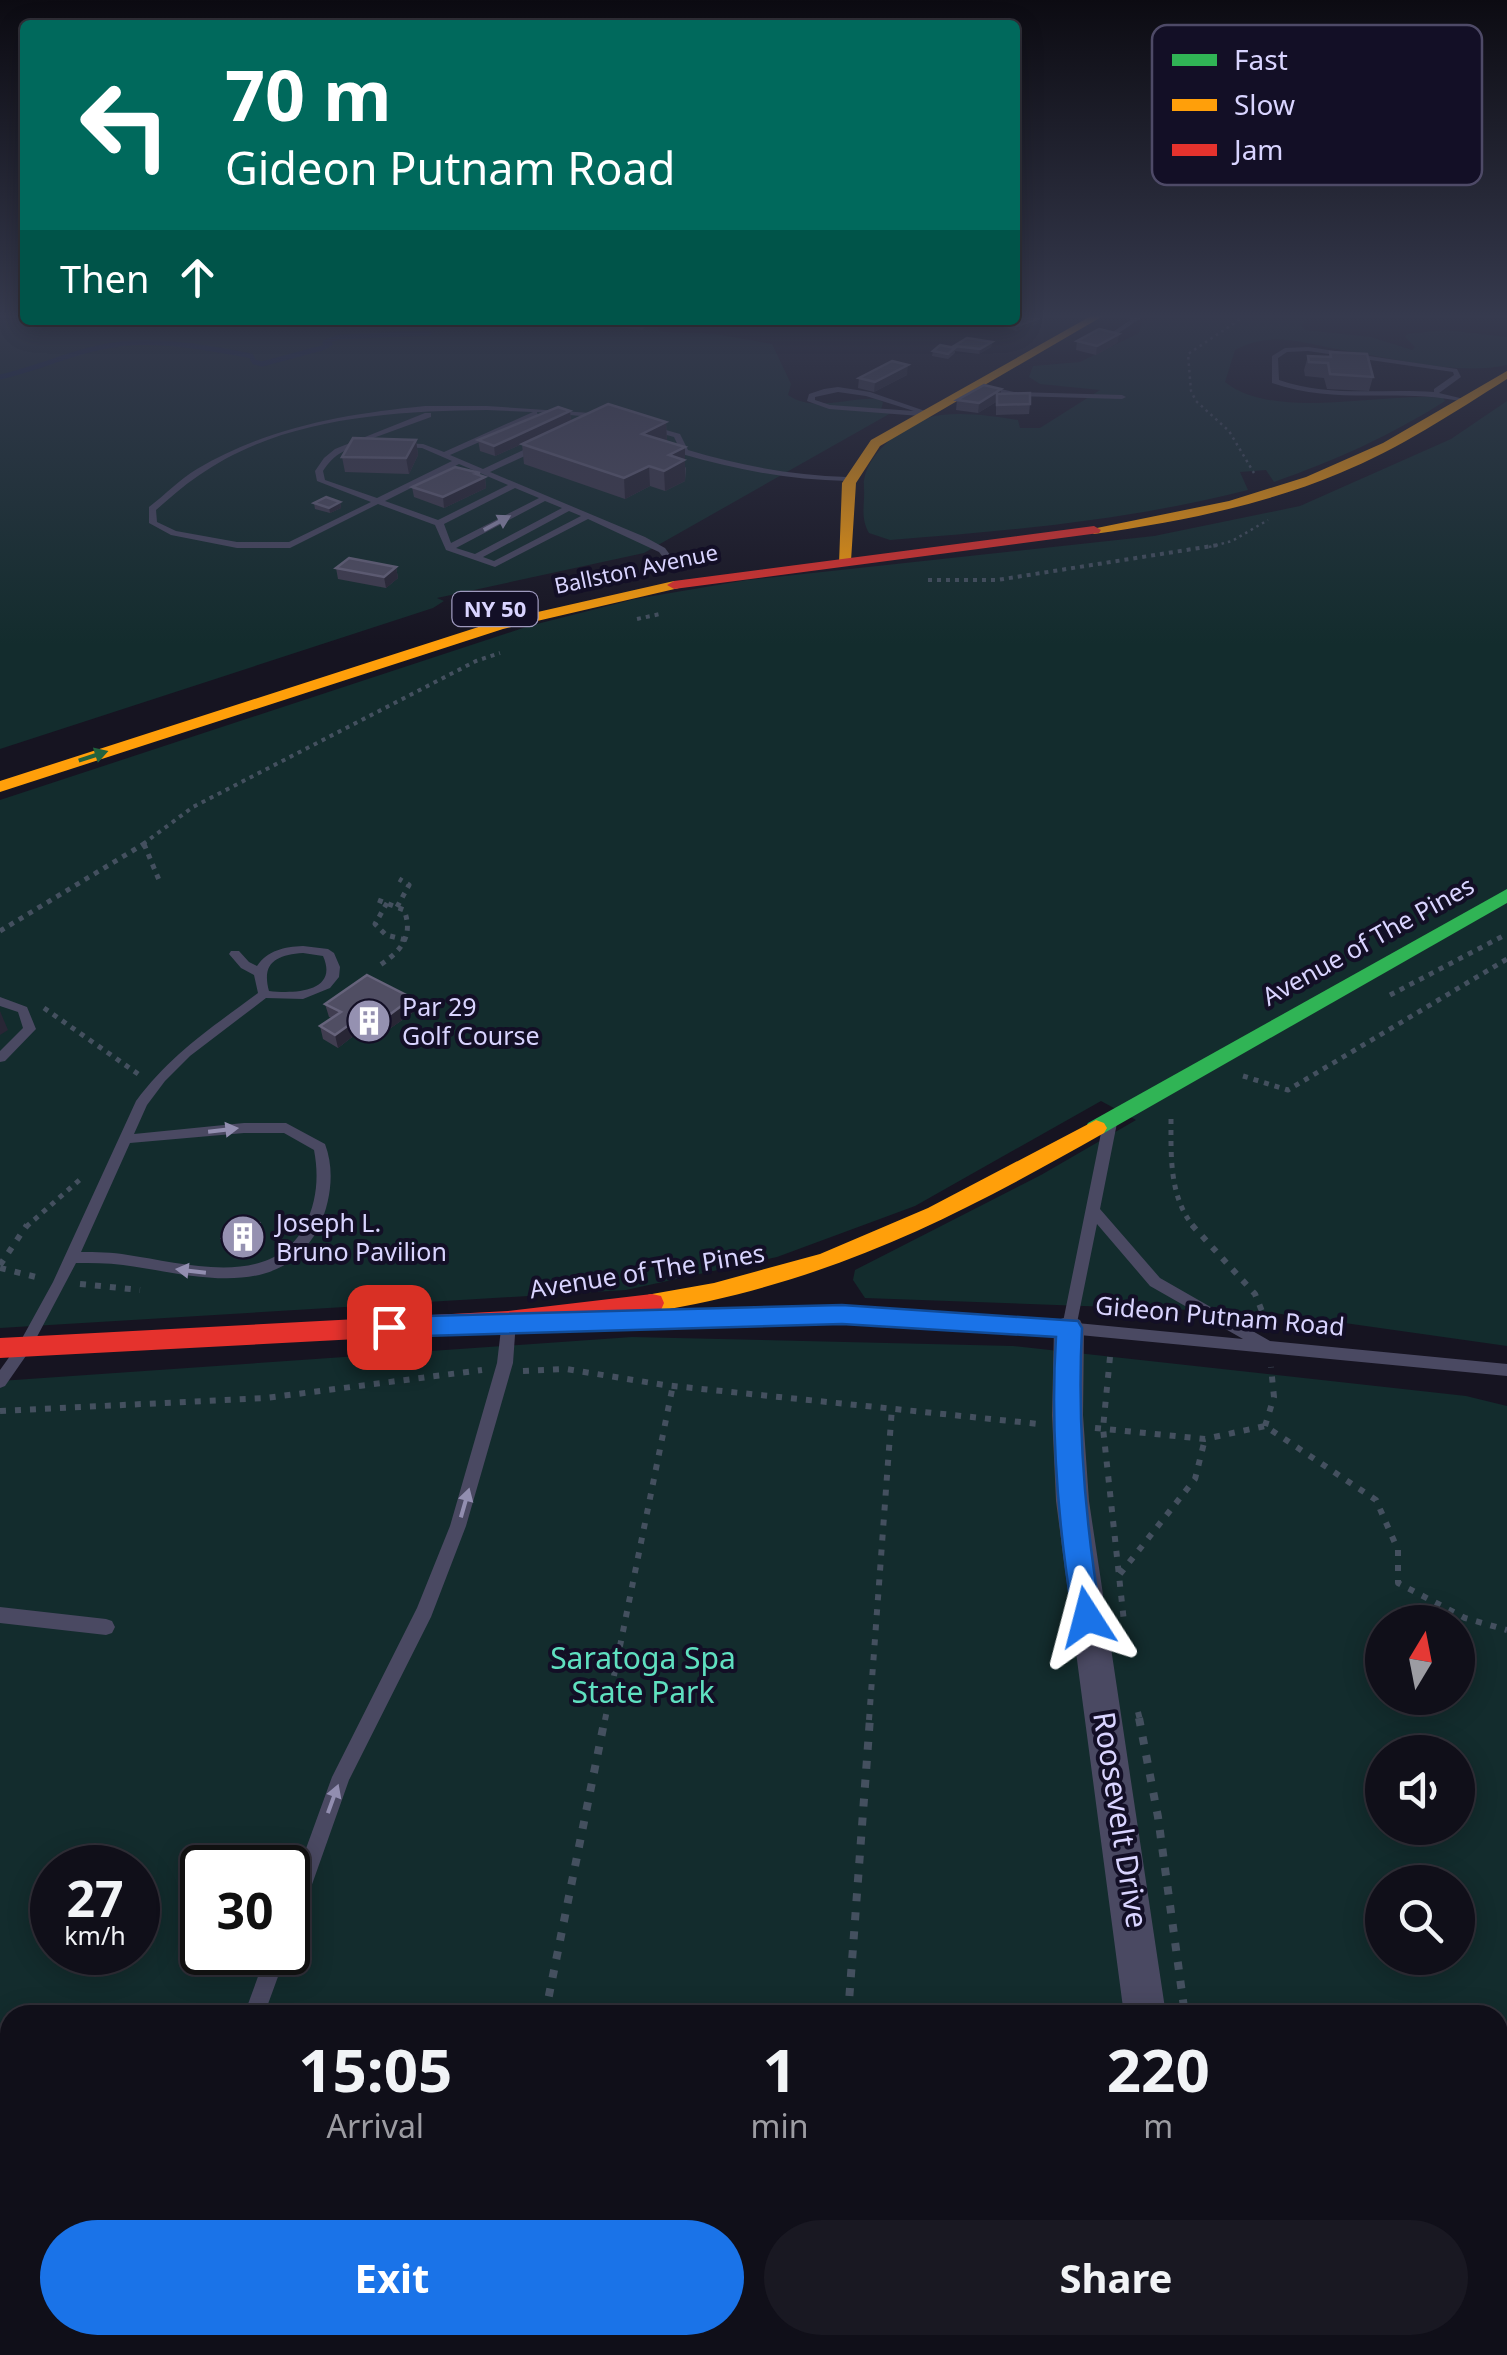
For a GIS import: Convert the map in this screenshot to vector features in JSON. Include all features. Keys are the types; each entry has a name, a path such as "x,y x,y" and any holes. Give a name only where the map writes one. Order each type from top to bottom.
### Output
{"main road":[{"path":"844,555 847,479 875,442 901,426"},
{"name":"Ballston Avenue","path":"0,765 500,607 675,567 1008,542 1124,528 1282,490 1380,448 1419,426"},
{"name":"Ballston Avenue","path":"0,787 499,625 641,590 844,555"},
{"name":"Avenue of The Pines","path":"0,1348 508,1321 673,1300 785,1277 889,1239 1111,1121 1199,1067 1507,895"}],"street":[{"name":"Roosevelt Drive","path":"1070,1328 1066,1387 1074,1539 1139,1930 1144,2005"}],"lane":[{"path":"309,426 203,466 152,509 152,523 174,533 264,548 307,539 459,462"},
{"path":"397,426 356,442 324,461 319,471 321,481 440,523 514,485"},
{"path":"444,455 509,426"},
{"path":"647,426 677,436 685,452 740,469 797,479 847,479"},
{"path":"483,472 552,440"},
{"path":"356,442 422,446 662,550 675,567"},
{"path":"449,548 545,498"},
{"path":"475,558 569,508"},
{"path":"440,523 449,548 495,564 587,516"},
{"path":"294,948 328,953 334,962 334,974 324,987 308,996 285,1000 264,994 258,981 260,973 276,954 294,948"},
{"path":"236,954 245,965 260,973"},
{"path":"0,1382 25,1346 72,1257 141,1104 160,1078 264,994"},
{"path":"0,1002 22,1010 30,1029 0,1058"},
{"path":"1070,1328 1111,1121"},
{"path":"72,1257 123,1259 197,1274 240,1273 278,1265 311,1235 322,1199 325,1167 320,1147 286,1128 126,1139"},
{"path":"1093,1210 1155,1282 1268,1345"},
{"name":"Gideon Putnam Road","path":"508,1321 842,1314 1070,1328 1507,1370"},
{"path":"310,1863 341,1776 425,1611 458,1526 503,1371 508,1321"},
{"path":"0,1615 106,1627"},
{"path":"258,2005 269,1975"}],"path":[{"path":"1223,426 1260,479"},
{"path":"921,580 997,580 1199,550 1232,540 1269,519"},
{"path":"632,620 666,612"},
{"path":"0,931 244,778 476,661 510,650"},
{"path":"144,844 159,880"},
{"path":"397,907 409,885 399,879"},
{"path":"378,900 404,910 410,921 398,954 380,965"},
{"path":"388,904 375,924 386,935 406,940"},
{"path":"1377,1002 1507,934"},
{"path":"1253,1065 1235,1074 1288,1090 1507,960"},
{"path":"31,1000 145,1079"},
{"path":"1171,1110 1180,1206 1262,1304 1267,1319 1274,1397 1264,1426"},
{"path":"43,1278 0,1266 29,1222 78,1184 88,1170"},
{"path":"80,1284 140,1290"},
{"path":"1110,1357 1103,1428 1125,1630"},
{"path":"0,1411 93,1410 266,1398 478,1370 503,1371"},
{"path":"547,2005 672,1386"},
{"path":"849,2005 892,1408"},
{"path":"1120,1575 1195,1479 1204,1439"},
{"path":"1136,1705 1158,1817 1184,2005"}],"green space":[{"path":"0,426 868,426 644,553 437,598 444,601 433,608 0,749"},
{"path":"910,426 1402,426 1274,482 1266,470 1240,472 1248,490 1202,501 1113,517 982,532 890,540 869,533 864,516 865,476 870,463 889,441"},
{"path":"1470,426 1507,426 1507,1346 1274,1313 865,1298 853,1280 855,1270 1041,1175 1136,1120 1101,1101 915,1206 777,1257 626,1290 0,1328 0,800 529,626 635,599 747,580 1154,536 1300,506 1451,439"},
{"name":"Saratoga Spa State Park","path":"632,1337 1013,1346 1466,1396 1507,1406 1507,2005 0,2005 0,1381"}],"building":[{"path":"512,426 538,426 494,446 478,440"},
{"path":"561,426 658,426 642,434 685,447 669,455 684,460 664,471 649,466 624,478 522,444"},
{"path":"353,438 416,440 406,458 342,457"},
{"path":"455,467 485,477 443,497 412,487"},
{"path":"326,497 340,502 329,508 314,503"},
{"path":"349,558 396,567 384,577 336,568"},
{"path":"367,975 412,998 369,1030 353,1022 335,1035 320,1026 341,1012 325,1004"},
{"path":"233,1219 259,1223 248,1242 222,1238"}],"traffic: fast":[{"path":"1096,1128 1507,895"}],"traffic: slow":[{"path":"844,561 849,483 875,443 905,426"},
{"path":"1094,530 1204,511 1258,497 1337,470 1422,426"},
{"path":"0,787 499,625 674,585"},
{"path":"652,1303 714,1293 829,1260 936,1214 1096,1128"}],"traffic: jam":[{"path":"674,585 1094,530"},
{"path":"0,1348 508,1321 652,1303"}],"place":[{"name":"Par 29 Golf Course","path":"369,1021"},
{"name":"Joseph L. Bruno Pavilion","path":"243,1237"}],"route":[{"path":"389,1327 842,1314 1070,1328 1066,1387 1069,1464 1074,1539 1087,1617"}]}
